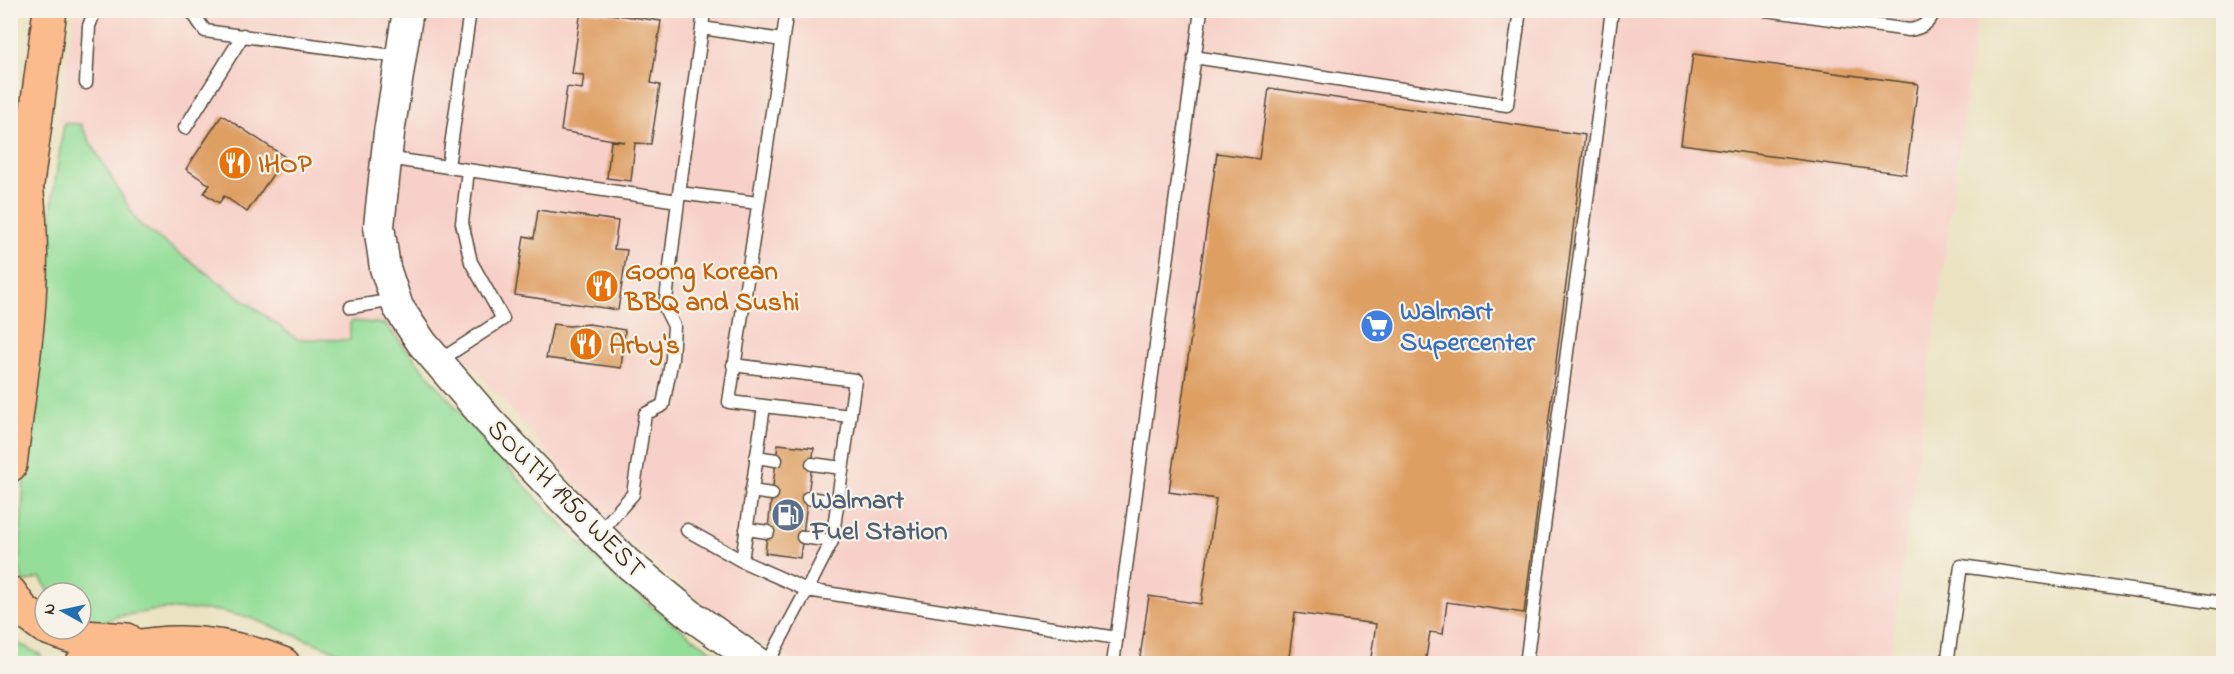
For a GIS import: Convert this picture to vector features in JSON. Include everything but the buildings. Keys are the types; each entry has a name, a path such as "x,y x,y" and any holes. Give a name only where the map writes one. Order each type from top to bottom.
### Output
{"main road":[{"path":"10,317 50,10"},
{"path":"10,465 32,271 32,238 26,185"},
{"path":"10,593 22,610 33,618"},
{"path":"93,638 168,643"},
{"path":"82,663 131,647 187,642 225,646 283,663"}],"street":[{"name":"SOUTH 1950 WEST","path":"408,10 379,226 385,268 396,304 422,343 488,420 626,562 692,616 760,663"}],"lane":[{"path":"86,83 89,26 95,10"},
{"path":"191,10 205,30 400,57"},
{"path":"448,167 470,10"},
{"path":"598,534 633,494 645,414 663,405 672,360 674,326 665,308 704,10"},
{"path":"787,10 729,402 850,416"},
{"path":"1113,663 1201,10"},
{"path":"1194,57 1507,105 1520,10"},
{"path":"1526,663 1612,10"},
{"path":"1766,10 1909,30 1919,29 1929,22 1935,10"},
{"path":"702,28 782,40"},
{"path":"185,128 243,34"},
{"path":"387,158 678,197 758,203"},
{"path":"438,362 503,319 471,262 462,223 468,170"},
{"path":"351,307 396,304"},
{"path":"734,366 855,380 832,541 767,663"},
{"path":"742,561 764,406"},
{"path":"756,457 776,460"},
{"path":"812,464 842,468"},
{"path":"751,491 772,494"},
{"path":"808,498 837,502"},
{"path":"746,529 768,532"},
{"path":"687,530 742,561 807,590 1117,638"},
{"path":"803,537 832,541"},
{"path":"1947,663 1961,566 2223,603"}],"shaded area":[{"path":"75,11 1978,11 1889,663 796,663 728,624 620,535 468,361 351,340 297,339 138,223 58,122"}],"green space":[{"path":"64,123 80,124 138,223 297,339 350,340 350,323 353,321 385,324 504,462 588,551 681,629 731,663 367,663 250,618 214,610 164,609 114,617 93,628 93,581 42,581 40,577 23,583 19,564 25,460 53,196"},
{"path":"11,636 17,643 41,655 41,659 34,663 11,663"}],"place":[{"name":"IHOP","path":"235,163"},
{"name":"Goong Korean BBQ and Sushi","path":"602,286"},
{"name":"Walmart Supercenter","path":"1377,326"},
{"name":"Arby's","path":"586,344"},
{"name":"Walmart Fuel Station","path":"788,515"}]}
